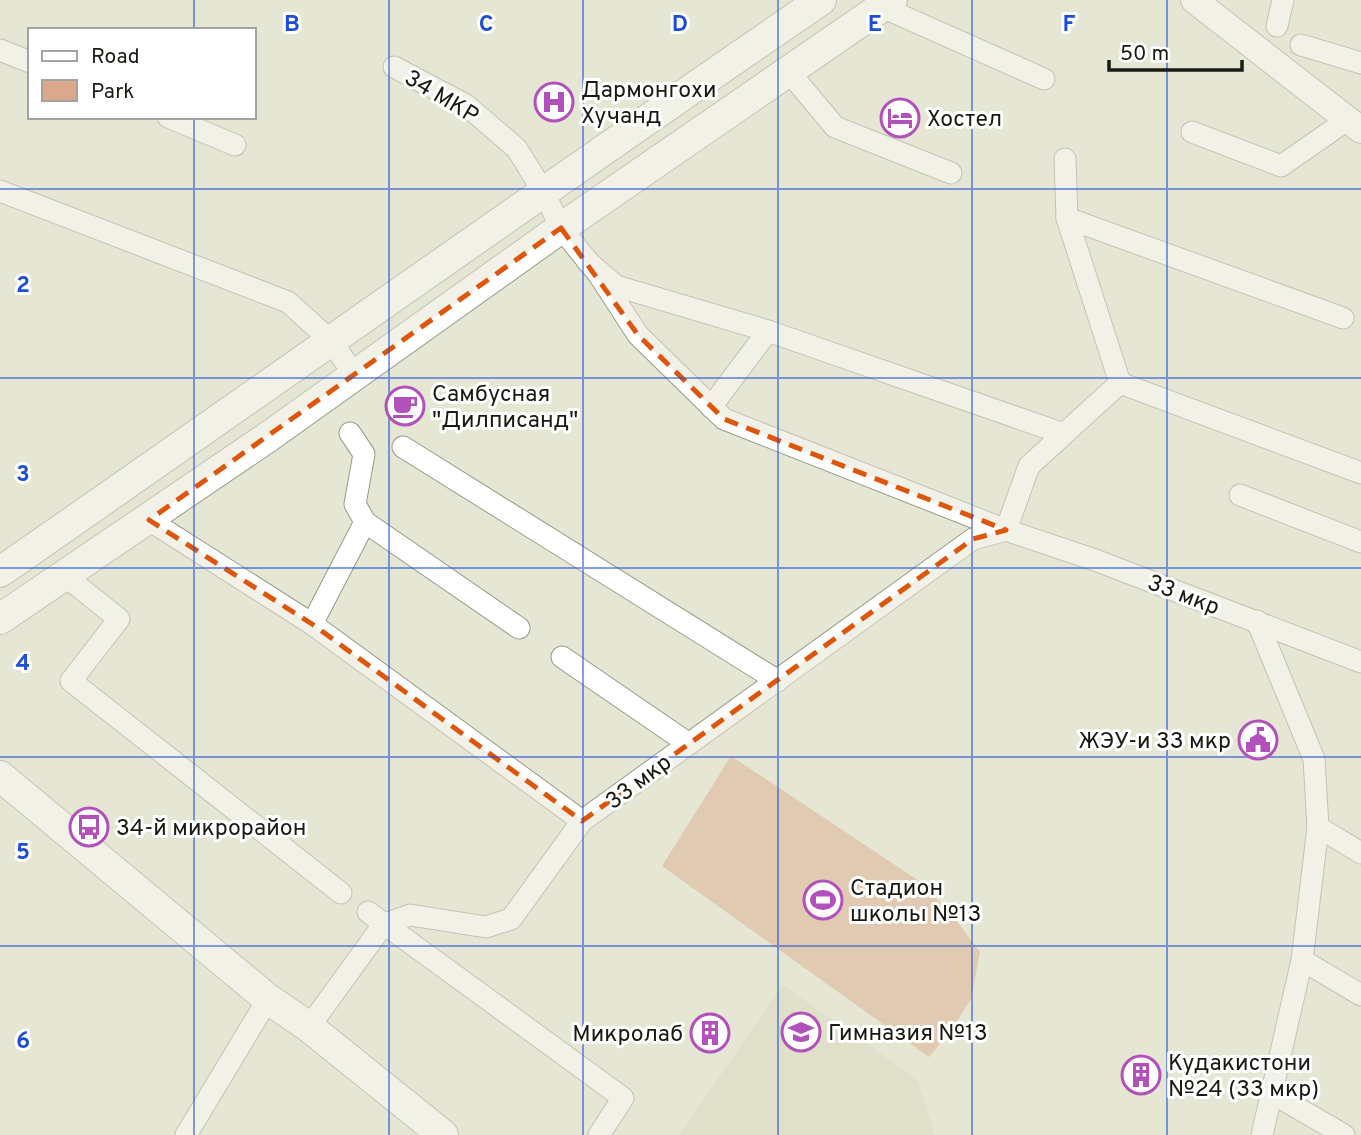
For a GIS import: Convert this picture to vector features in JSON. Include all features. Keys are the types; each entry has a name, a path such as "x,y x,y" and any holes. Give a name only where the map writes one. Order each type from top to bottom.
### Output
{"main road":[{"path":"0,572 332,342 542,191 821,0"},
{"path":"0,620 149,520 561,228 887,3"},
{"path":"0,776 268,999 309,1027 432,1132"}],"street":[{"path":"1192,132 1281,166 1354,125 1194,0"},
{"path":"1277,26 1283,0"},
{"path":"887,3 1044,79"},
{"path":"1301,45 1361,63"},
{"path":"0,50 28,61"},
{"name":"34 МКР","path":"394,66 466,105 517,149 561,228"},
{"path":"789,72 835,127 951,173"},
{"path":"173,119 235,145"},
{"path":"1065,159 1067,218 1120,383"},
{"path":"0,191 288,302 332,342 355,376"},
{"path":"1067,218 1343,318"},
{"name":"33 мкр","path":"561,228 638,335 724,419 1006,530 1095,560 1361,662"},
{"path":"587,261 616,286 768,331 1064,434"},
{"path":"712,407 768,331"},
{"path":"1006,530 1029,466 1120,383"},
{"path":"1120,383 1361,472"},
{"path":"350,433 364,454 355,504 365,522 519,628"},
{"path":"403,447 778,681"},
{"path":"1240,495 1361,542"},
{"path":"149,520 312,624 582,821"},
{"path":"312,624 365,522"},
{"name":"33 мкр","path":"376,919 410,915 486,927 511,919 582,821 973,539 1006,530"},
{"path":"64,575 119,619 71,681 341,893"},
{"path":"1257,621 1314,759 1318,827 1302,960 1262,1135"},
{"path":"562,657 689,744"},
{"path":"1318,827 1361,853"},
{"path":"309,1027 376,919 623,1098 599,1135"},
{"path":"1302,960 1361,995"},
{"path":"186,1135 268,999"},
{"path":"1272,1093 1343,1135"}],"highlighted area":[{"path":"561,228 638,335 724,419 1006,530 973,539 582,821 312,624 149,520"}],"shaded area":[{"name":"Гимназия №13","path":"783,985 917,1079 935,1135 679,1135"}],"green space":[{"name":"Стадион школы №13","path":"731,756 922,883 953,916 980,952 971,999 951,1031 929,1057 662,866"}],"place":[{"name":"Дармонгохи Хучанд","path":"554,102"},
{"name":"Хостел","path":"900,118"},
{"name":"Самбусная \"Дилписанд\"","path":"405,406"},
{"name":"ЖЭУ-и 33 мкр","path":"1258,740"},
{"name":"34-й микрорайон","path":"89,827"},
{"name":"Стадион школы №13","path":"823,900"},
{"name":"Гимназия №13","path":"801,1032"},
{"name":"Микролаб","path":"710,1033"},
{"name":"Кудакистони №24 (33 мкр)","path":"1141,1075"}]}
